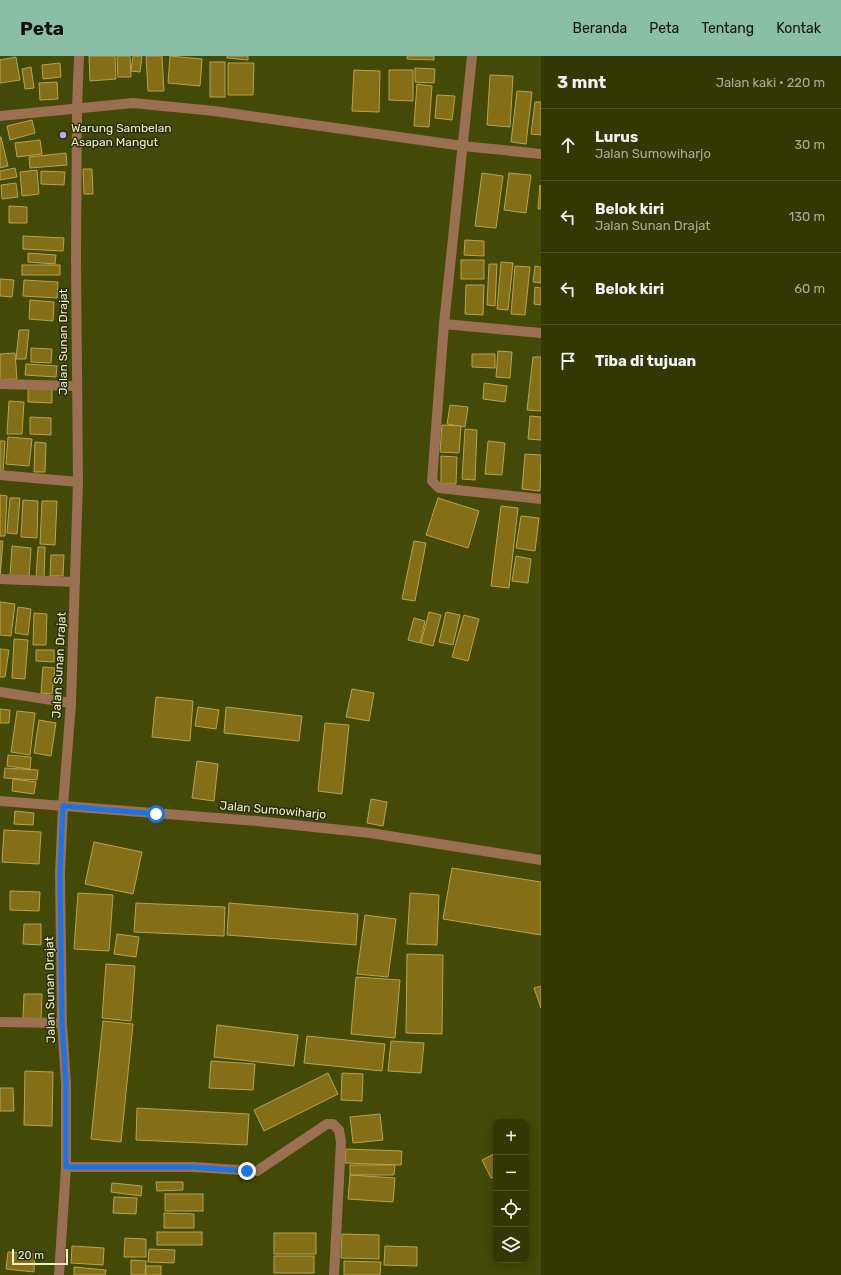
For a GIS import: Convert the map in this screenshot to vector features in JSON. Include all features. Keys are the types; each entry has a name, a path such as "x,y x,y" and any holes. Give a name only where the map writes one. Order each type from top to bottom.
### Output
{"street":[{"name":"Jalan Sunan Drajat","path":"59,1275 66,1167 66,1084 62,1023 60,874 63,806 71,703 78,482 76,386 76,108 79,56"},
{"path":"472,56 464,146 444,324 432,481 439,488 541,499"},
{"path":"0,116 133,103 214,111 464,146 541,154"},
{"path":"444,324 541,333"},
{"path":"0,384 76,386"},
{"path":"0,475 78,482"},
{"path":"0,579 75,582"},
{"path":"0,692 71,703"},
{"name":"Jalan Sumowiharjo","path":"0,802 257,821 370,833 541,860"},
{"path":"0,1022 62,1023"},
{"path":"66,1167 193,1167 257,1171 327,1124 333,1124 339,1130 341,1142 334,1275"}],"building":[{"path":"89,56 115,56 116,79 90,81"},
{"path":"117,56 130,56 131,77 118,77"},
{"path":"133,56 142,56 140,72 131,71"},
{"path":"146,56 162,56 164,91 148,91"},
{"path":"170,56 202,59 200,86 168,83"},
{"path":"227,56 248,56 248,60 227,58"},
{"path":"407,56 434,56 434,60 407,59"},
{"path":"16,57 20,80 0,83 0,60"},
{"path":"210,62 225,62 225,97 210,97"},
{"path":"60,63 61,77 43,79 42,65"},
{"path":"228,63 254,63 253,95 228,95"},
{"path":"31,67 34,88 25,89 22,69"},
{"path":"415,68 435,69 434,83 415,82"},
{"path":"354,70 380,71 379,112 352,111"},
{"path":"389,70 413,70 413,101 389,100"},
{"path":"490,75 513,76 510,127 487,125"},
{"path":"57,82 58,99 40,100 39,83"},
{"path":"417,84 432,86 429,127 414,126"},
{"path":"517,91 532,92 526,144 511,142"},
{"path":"437,95 455,96 452,120 435,118"},
{"path":"535,102 541,102 541,135 531,134"},
{"path":"32,120 35,133 10,140 7,126"},
{"path":"0,137 8,166 0,168"},
{"path":"40,140 42,154 17,157 15,143"},
{"path":"66,153 67,165 30,168 29,157"},
{"path":"15,168 17,177 0,180 0,171"},
{"path":"83,169 92,169 93,194 84,194"},
{"path":"37,170 39,194 22,196 20,172"},
{"path":"41,171 65,172 64,185 41,184"},
{"path":"482,173 503,176 496,228 475,226"},
{"path":"509,173 531,175 526,213 504,210"},
{"path":"16,183 18,197 2,199 1,185"},
{"path":"540,185 541,209 538,209"},
{"path":"9,206 27,207 27,223 9,223"},
{"path":"23,236 64,238 63,251 23,249"},
{"path":"465,240 484,241 484,256 464,255"},
{"path":"28,253 56,255 55,264 28,262"},
{"path":"461,260 484,260 484,279 461,279"},
{"path":"501,262 513,263 508,310 497,309"},
{"path":"489,264 497,264 495,306 487,305"},
{"path":"22,265 60,265 60,275 22,275"},
{"path":"515,266 530,267 525,315 511,314"},
{"path":"535,266 541,267 541,283 533,282"},
{"path":"0,279 14,280 12,297 0,296"},
{"path":"24,280 58,282 57,298 23,296"},
{"path":"466,285 484,285 483,315 465,314"},
{"path":"535,287 541,288 541,305 534,304"},
{"path":"30,300 54,302 53,321 29,319"},
{"path":"19,330 29,330 26,359 16,359"},
{"path":"31,348 52,349 51,363 31,362"},
{"path":"498,351 512,352 510,378 496,377"},
{"path":"15,353 17,379 0,380 0,354"},
{"path":"472,354 495,354 495,368 472,367"},
{"path":"533,357 541,357 541,411 527,410"},
{"path":"26,364 57,366 56,377 25,375"},
{"path":"484,383 507,386 505,402 483,399"},
{"path":"28,388 52,389 52,403 28,402"},
{"path":"9,401 24,402 22,434 7,434"},
{"path":"450,405 468,407 465,427 447,424"},
{"path":"530,416 541,417 541,440 528,439"},
{"path":"30,417 51,418 51,435 30,434"},
{"path":"442,425 461,426 459,453 440,452"},
{"path":"465,429 477,430 475,480 462,479"},
{"path":"8,437 32,439 29,466 6,464"},
{"path":"0,441 5,441 3,472 0,472"},
{"path":"488,441 505,443 502,475 485,474"},
{"path":"35,442 46,443 45,472 34,472"},
{"path":"525,454 541,455 540,491 522,489"},
{"path":"441,456 457,457 456,484 441,484"},
{"path":"0,495 7,496 5,536 0,536"},
{"path":"10,498 20,498 17,534 7,533"},
{"path":"438,498 479,511 468,548 426,535"},
{"path":"23,500 38,501 37,538 21,537"},
{"path":"42,501 57,501 55,545 40,544"},
{"path":"501,506 518,508 509,588 491,586"},
{"path":"521,516 539,518 535,551 516,548"},
{"path":"0,541 3,541 0,577"},
{"path":"414,541 426,543 415,601 402,599"},
{"path":"12,546 31,548 29,577 10,576"},
{"path":"38,547 45,547 44,579 36,579"},
{"path":"51,555 64,555 63,576 50,576"},
{"path":"516,556 531,559 528,583 512,581"},
{"path":"0,602 15,604 11,636 0,635"},
{"path":"18,607 31,609 28,635 15,633"},
{"path":"429,612 441,615 433,646 421,643"},
{"path":"446,612 460,615 453,645 439,642"},
{"path":"34,613 47,614 46,645 33,645"},
{"path":"464,615 479,619 468,661 452,657"},
{"path":"414,618 425,621 420,643 408,640"},
{"path":"14,639 28,640 25,679 12,678"},
{"path":"0,649 9,650 5,677 0,677"},
{"path":"36,650 54,650 54,662 36,661"},
{"path":"43,667 55,668 52,694 41,693"},
{"path":"352,689 374,693 369,721 346,717"},
{"path":"156,697 193,701 190,741 152,737"},
{"path":"198,707 219,710 216,729 195,726"},
{"path":"226,707 302,716 299,741 224,733"},
{"path":"0,709 10,710 9,723 0,723"},
{"path":"17,711 35,713 30,755 11,752"},
{"path":"39,720 56,723 51,756 34,753"},
{"path":"325,723 349,725 342,794 318,791"},
{"path":"8,755 31,757 30,769 7,766"},
{"path":"197,761 218,764 214,801 192,798"},
{"path":"5,768 38,770 37,780 4,778"},
{"path":"13,779 36,782 34,794 12,791"},
{"path":"371,799 387,802 383,826 367,823"},
{"path":"15,811 34,813 33,825 14,824"},
{"path":"4,830 41,832 39,864 2,862"},
{"path":"94,842 142,852 133,894 85,884"},
{"path":"452,868 541,882 541,935 443,919"},
{"path":"10,891 40,892 39,911 10,910"},
{"path":"78,893 113,895 109,951 74,949"},
{"path":"410,893 439,895 437,945 407,944"},
{"path":"136,903 225,907 224,936 134,932"},
{"path":"229,903 358,914 356,945 227,935"},
{"path":"365,915 396,919 388,977 357,974"},
{"path":"24,924 41,924 41,945 23,944"},
{"path":"117,934 139,937 136,957 114,954"},
{"path":"407,954 443,955 442,1034 406,1033"},
{"path":"106,964 135,966 131,1021 102,1018"},
{"path":"356,977 400,980 395,1038 351,1034"},
{"path":"541,986 541,1008 534,988"},
{"path":"24,994 42,994 41,1019 23,1018"},
{"path":"103,1021 133,1024 121,1142 91,1139"},
{"path":"217,1025 298,1035 294,1066 214,1057"},
{"path":"307,1036 385,1044 382,1071 304,1063"},
{"path":"391,1041 424,1043 421,1073 388,1071"},
{"path":"211,1061 255,1064 253,1090 209,1088"},
{"path":"25,1071 53,1072 52,1126 24,1125"},
{"path":"328,1073 338,1094 264,1131 254,1110"},
{"path":"342,1073 363,1074 362,1101 341,1100"},
{"path":"0,1088 13,1088 14,1111 0,1111"},
{"path":"137,1108 249,1114 247,1145 136,1140"},
{"path":"380,1114 383,1140 353,1143 350,1117"},
{"path":"346,1149 402,1151 401,1165 345,1163"},
{"path":"493,1154 493,1177 491,1178 482,1160"},
{"path":"350,1165 395,1165 394,1175 350,1175"},
{"path":"350,1175 395,1178 393,1202 348,1199"},
{"path":"156,1182 183,1182 183,1190 157,1191"},
{"path":"112,1183 142,1186 141,1196 111,1192"},
{"path":"165,1194 203,1194 203,1211 165,1211"},
{"path":"114,1197 137,1198 136,1214 113,1213"},
{"path":"164,1213 194,1214 194,1228 164,1228"},
{"path":"157,1232 202,1232 202,1245 157,1245"},
{"path":"274,1233 316,1233 316,1254 274,1254"},
{"path":"342,1234 379,1235 379,1259 341,1258"},
{"path":"125,1238 146,1239 146,1257 124,1257"},
{"path":"72,1246 104,1248 103,1265 71,1263"},
{"path":"385,1246 417,1247 417,1266 384,1265"},
{"path":"149,1249 175,1250 174,1263 148,1262"},
{"path":"8,1252 35,1254 34,1272 6,1269"},
{"path":"274,1256 314,1256 314,1273 274,1273"},
{"path":"131,1260 146,1261 145,1275 131,1275"},
{"path":"344,1261 381,1262 380,1275 344,1275"},
{"path":"146,1266 161,1266 161,1275 146,1275"},
{"path":"74,1267 106,1270 105,1275 74,1275"}],"place":[{"name":"Warung Sambelan Asapan Mangut","path":"63,135"}],"route":[{"path":"156,814 63,806 60,874 62,1023 66,1084 66,1167 193,1167 247,1171"}]}
